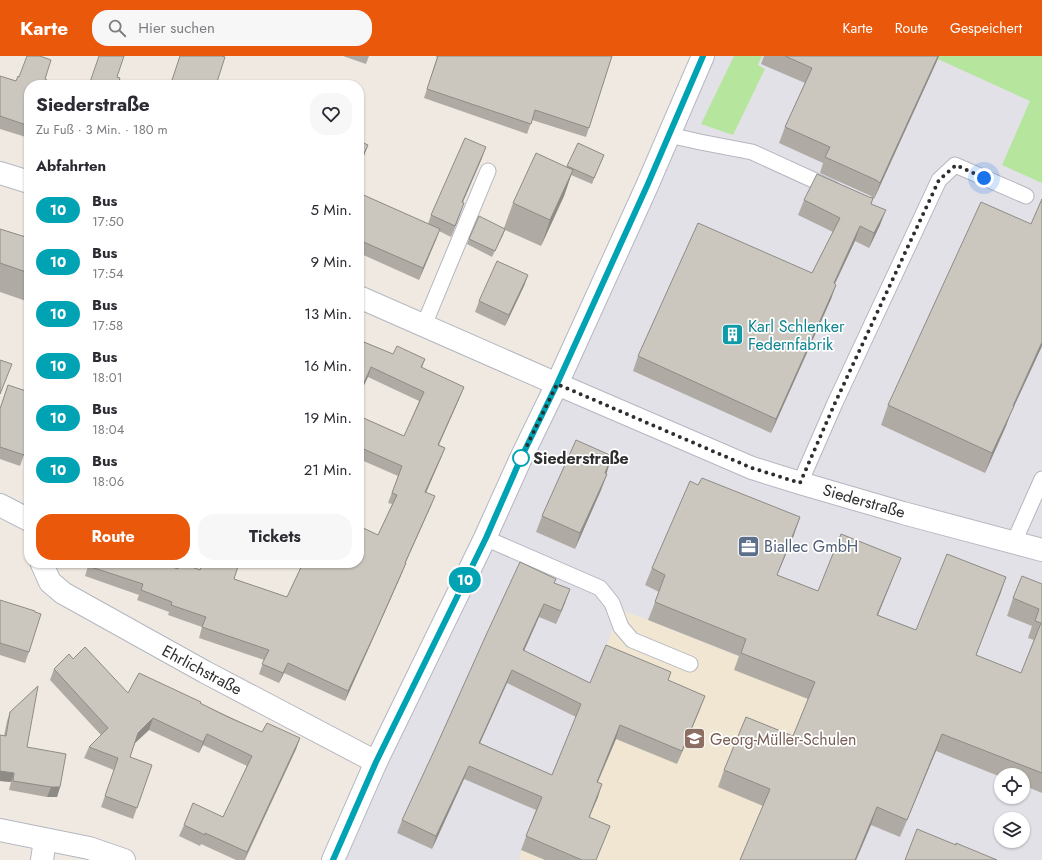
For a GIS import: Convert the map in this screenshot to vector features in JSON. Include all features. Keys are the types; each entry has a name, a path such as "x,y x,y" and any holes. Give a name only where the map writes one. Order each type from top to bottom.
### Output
{"street":[{"path":"333,860 376,762 486,538 521,458 557,384 704,56"},
{"path":"0,173 24,180"},
{"name":"Siederstraße","path":"364,299 752,468 903,513 1042,550"},
{"path":"0,505 24,517"},
{"name":"Ehrlichstraße","path":"44,568 50,582 63,593 205,672 376,762"},
{"path":"0,830 44,850 88,848 124,860"}],"lane":[{"path":"670,134 700,142 752,152 845,194"},
{"path":"800,483 939,180 956,165 1026,196"},
{"path":"424,326 488,171"},
{"path":"1014,542 1042,479"},
{"path":"486,538 600,588 612,603 621,627 632,640 690,664"}],"shaded area":[{"path":"703,56 1042,56 1042,860 333,860"},
{"name":"Georg-Müller-Schulen","path":"621,610 740,657 809,700 810,860 520,860 521,850"}],"green space":[{"path":"734,56 762,56 758,65 765,69 733,135 701,124"},
{"path":"931,56 1042,56 1042,183 1002,165 1030,101"}],"building":[{"path":"27,56 40,56 51,60 45,79 47,80 24,80 24,124 0,116 0,76 16,81 18,76 19,77"},
{"path":"99,56 124,56 117,77 120,78 119,80 91,80"},
{"path":"180,56 225,57 218,80 172,80"},
{"path":"438,56 612,56 589,128 535,110 531,124 427,89"},
{"path":"785,56 938,56 880,183 825,157 830,147 785,127 812,68"},
{"path":"465,138 486,147 462,202 464,203 455,226 431,215"},
{"path":"364,143 368,145 364,153"},
{"path":"578,143 604,155 594,178 567,166"},
{"path":"536,153 573,170 550,220 513,203"},
{"name":"Karl Schlenker Federnfabrik","path":"817,174 873,198 871,204 886,210 874,233 860,226 834,283 836,285 776,419 638,356 698,223 812,273 840,218 804,200"},
{"path":"364,195 440,229 423,268 364,242"},
{"path":"1042,199 1042,342 992,453 888,405 981,202 1031,224"},
{"path":"479,216 505,229 495,251 469,239"},
{"path":"0,229 24,236 24,271 0,263"},
{"path":"497,261 528,275 509,315 479,301"},
{"path":"364,342 393,354 397,346 425,359 421,367 464,387 438,445 445,448 425,492 435,496 348,691 288,663 283,673 262,664 269,650 202,627 206,617 171,605 172,602 141,590 143,584 94,568 195,568 200,570 201,568 237,568 234,579 287,597 301,568 364,568 364,528 378,535 397,495 392,493 402,466 364,449 364,418 404,436 424,392 371,367 364,383"},
{"path":"0,360 12,364 0,394"},
{"path":"8,385 24,390 24,455 0,447 0,409"},
{"path":"576,440 612,456 605,473 607,474 580,533 542,516"},
{"path":"702,478 800,517 777,575 818,591 841,534 901,558 877,615 916,630 947,554 1006,577 976,655 1021,673 1041,623 1035,621 1039,609 1013,598 1022,576 1042,584 1042,773 942,734 907,820 877,807 855,860 740,860 770,789 724,770 746,717 793,736 815,682 741,653 746,639 655,602 665,575 652,568 690,481 698,485"},
{"path":"520,562 556,579 554,583 570,589 561,611 544,604 523,650 590,683 606,645 671,672 668,680 705,696 682,751 620,725 597,782 602,784 589,817 610,826 596,860 582,860 526,836 542,797 469,766 436,836 402,820","holes":["512,670 581,704 552,775 479,743"]},
{"path":"0,600 41,614 29,652 0,643"},
{"path":"85,647 128,693 139,673 262,732 267,723 300,738 247,852 184,825 193,803 223,817 252,756 207,734 203,742 153,718 138,733 130,757 152,765 137,808 105,796 118,758 89,747 108,728 54,669 69,654 73,659"},
{"path":"38,686 27,747 66,754 60,787 13,781 14,773 0,771 0,735 6,736 10,712"},
{"path":"917,829 956,845 956,843 997,860 905,860"}],"bus line":[{"name":"10","path":"333,860 376,762 486,538 521,458 557,384 647,186 703,56"}],"place":[{"name":"Karl Schlenker Federnfabrik","path":"732,335"},
{"name":"Siederstraße","path":"521,458"},
{"name":"Biallec GmbH","path":"749,546"},
{"name":"Georg-Müller-Schulen","path":"695,739"}],"route":[{"path":"521,458 557,384 752,468 800,483 835,403 939,180 956,165 984,178"}]}
